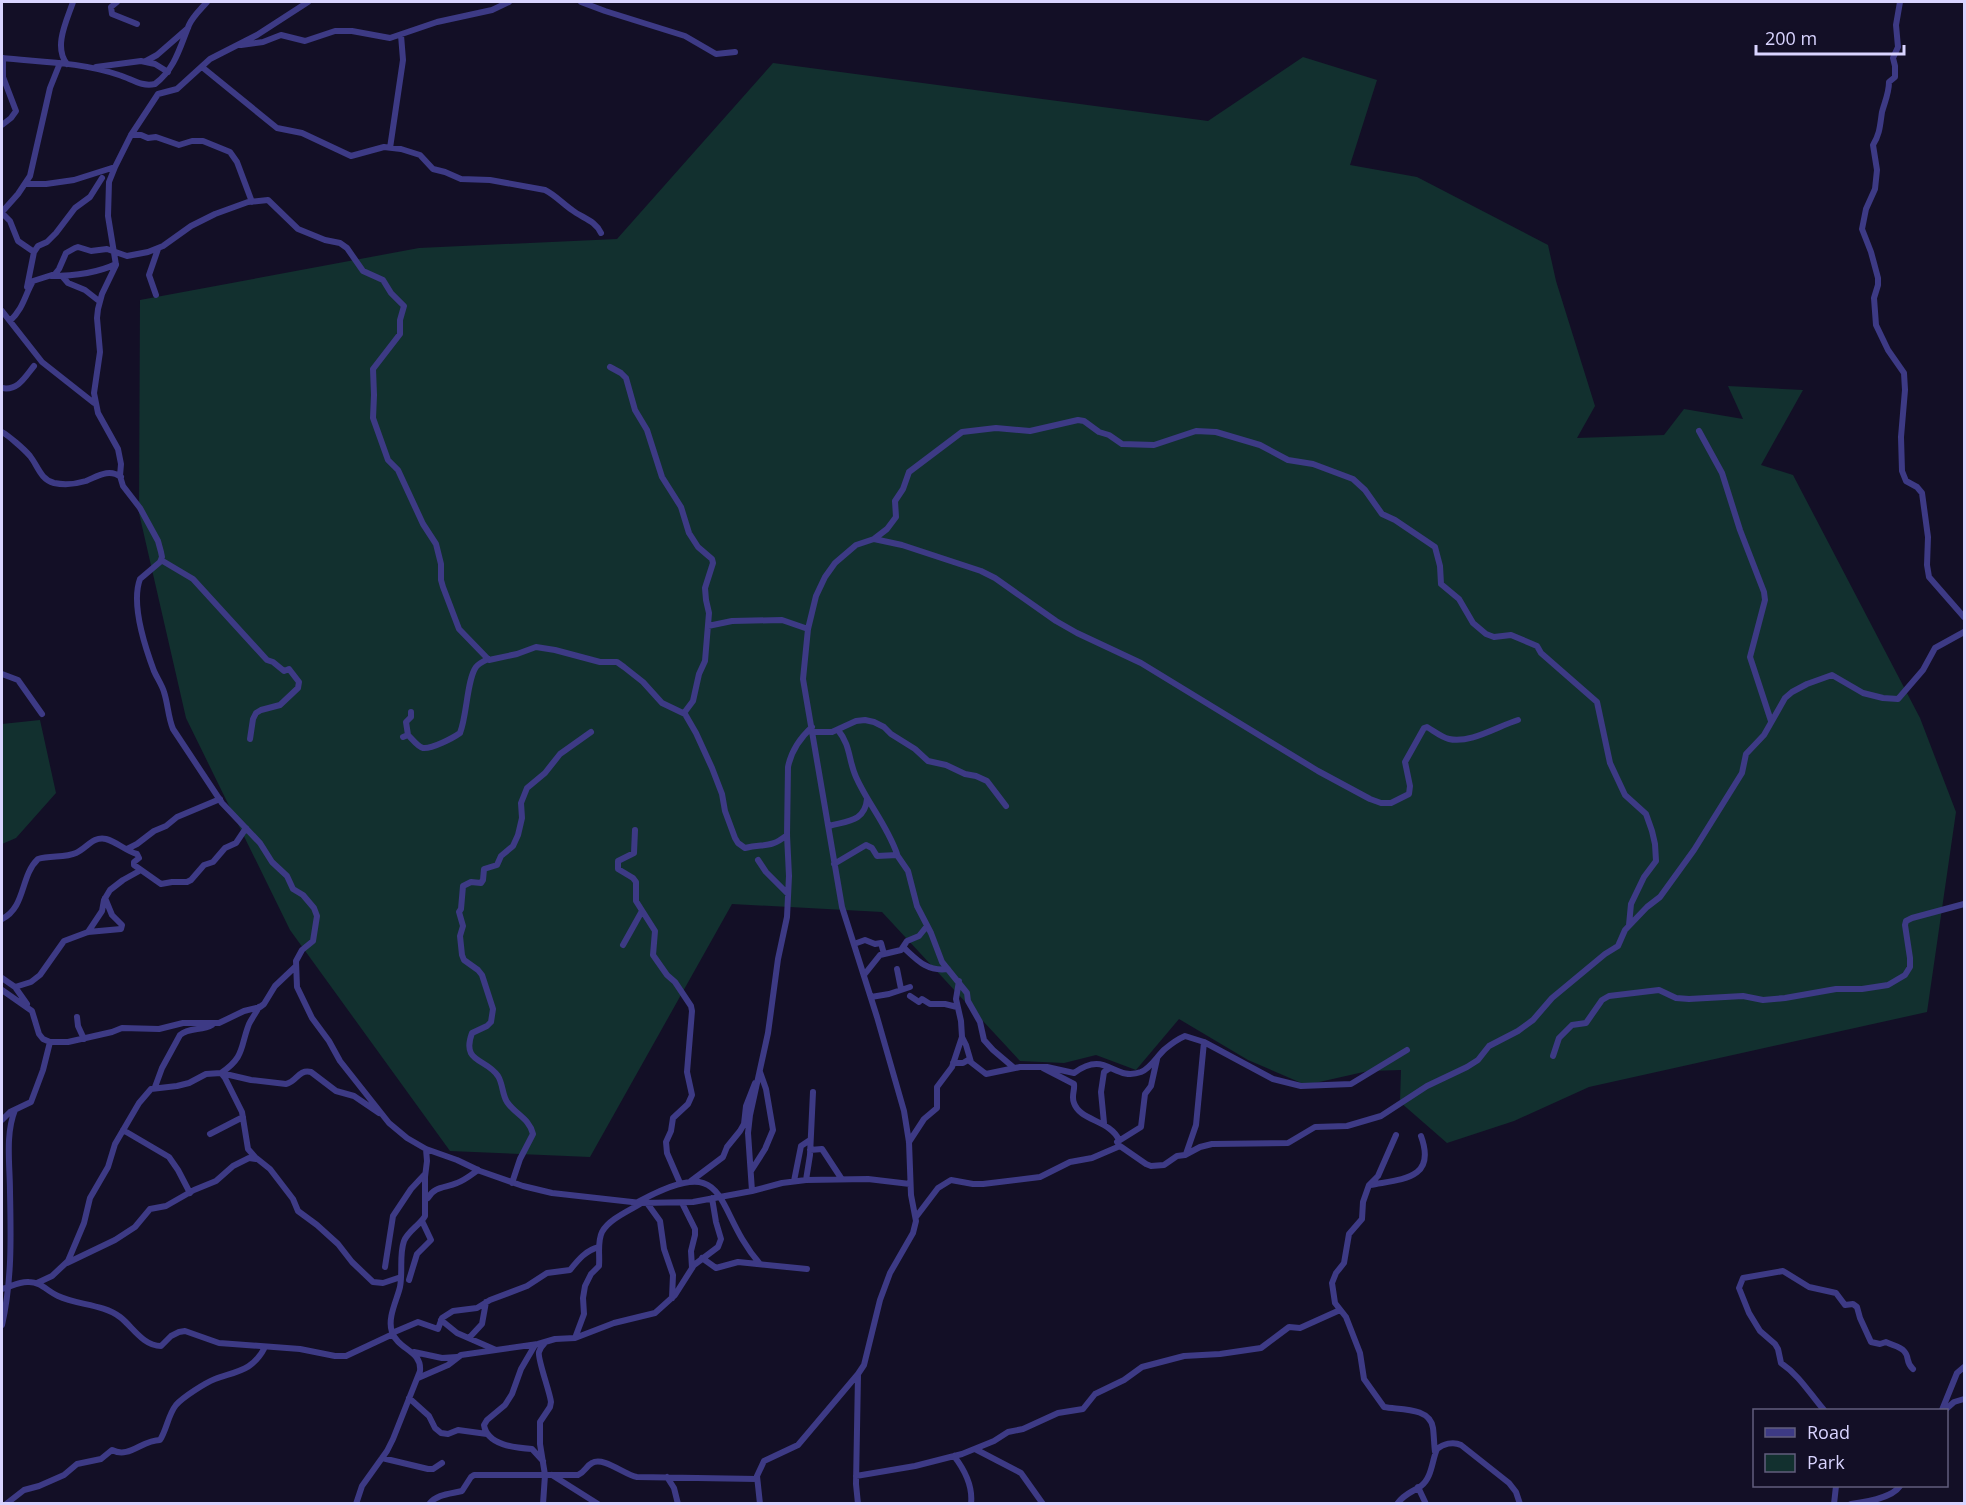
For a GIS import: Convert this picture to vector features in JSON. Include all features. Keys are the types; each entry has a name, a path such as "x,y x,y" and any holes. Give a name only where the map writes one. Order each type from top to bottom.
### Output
{"street":[{"path":"34,252 19,242 10,221 2,210 30,176 50,88 63,64 61,46 73,2"},
{"path":"117,2 111,7 112,14 137,24"},
{"path":"2,125 16,111 3,77 2,58 91,68 117,74 145,85 155,84 168,72 195,15 207,2"},
{"path":"161,560 158,541 153,531 140,508 123,486 118,449 94,403 94,383 100,352 97,318 99,301 116,264 108,216 108,189 115,167 131,135 158,94 177,89 215,56 257,35 308,2"},
{"path":"238,45 263,42 281,35 305,41 335,31 352,31 390,38 437,21 492,10 509,2"},
{"path":"581,2 685,36 716,54 735,52"},
{"path":"1900,2 1896,25 1898,47 1893,58 1895,77 1889,82 1888,99 1883,110 1881,128 1873,145 1878,170 1875,189 1866,209 1862,229 1878,278 1874,298 1876,326 1888,351 1904,373 1902,471 1906,481 1922,493 1928,537 1928,572 1932,582 1965,617"},
{"path":"145,62 157,55 188,28"},
{"path":"390,148 403,60 401,35"},
{"path":"91,68 145,62 155,64 168,72"},
{"path":"202,67 280,129 312,137 351,156 384,147 414,152 425,159 433,169 460,179 497,181 545,190 594,223 601,233"},
{"path":"131,135 156,137 179,145 192,141 203,141 230,152 237,162 252,202"},
{"path":"25,184 61,182 115,167"},
{"path":"96,172 108,189"},
{"path":"10,321 22,307 34,252 38,246 57,233 75,208 90,197 102,178"},
{"path":"27,291 33,281 55,274 68,251 77,247 92,251 107,249 127,256 148,252 159,248 197,222 242,203 268,200 298,229 325,240 341,243 353,255 363,271 382,280 404,305 400,334 373,369 373,418 388,460 398,470 423,524 436,544 441,564 441,580 456,623 488,659"},
{"path":"156,295 148,275 159,248"},
{"path":"50,276 102,269 116,264"},
{"path":"62,276 68,283 85,290 99,301"},
{"path":"2,311 42,363 94,403"},
{"path":"2,388 16,387 34,366"},
{"path":"610,368 626,378 635,410 647,430 662,477 681,507 689,533 698,548 712,559 713,568 705,588 709,613 705,661 697,681 693,701 684,714"},
{"path":"760,1503 757,1479 764,1461 772,1455 789,1451 798,1445 858,1374 866,1359 880,1300 890,1273 916,1225 904,1111 842,907 834,864 803,680 808,629 816,596 835,563 856,545 874,539 887,529 896,518 895,501 911,469 963,432 992,428 1030,431 1081,420 1118,443 1150,445 1196,431 1216,432 1260,445 1288,460 1313,464 1350,478 1365,490 1382,514 1435,547 1440,566 1441,584 1460,599 1473,623 1480,630 1490,637 1511,634 1537,646 1541,653 1597,702 1610,763 1625,795 1646,814 1655,844 1656,861 1644,878 1631,904 1629,926"},
{"path":"1699,431 1726,480 1740,530 1765,595 1750,657 1771,721"},
{"path":"2,432 28,454 42,475 50,482 71,484 100,474 112,473 121,477"},
{"path":"874,539 902,545 981,571 995,578 1063,625 1141,663 1318,771 1381,803 1391,803 1409,794 1410,786 1405,762 1424,728 1454,740 1492,731 1518,720"},
{"path":"161,560 193,579 267,660 284,671 289,669 299,682 299,686 280,705 256,713 250,739"},
{"path":"161,560 143,575 139,582 136,603 139,622 154,672 164,690 169,720 220,799 260,843 270,861 288,877 293,889 303,895 314,908 317,914 312,941 297,957 295,967 297,987 312,1018 340,1061 382,1115 406,1138 426,1149 512,1183 552,1193 642,1203 682,1203 806,1180 868,1179 910,1184"},
{"path":"708,626 732,621 782,620 808,629"},
{"path":"915,1217 938,1188 951,1180 984,1184 1040,1177 1070,1162 1092,1158 1120,1146 1146,1164 1164,1165 1177,1156 1216,1143 1288,1143 1315,1127 1347,1126 1381,1116 1427,1086 1478,1060 1489,1046 1518,1031 1533,1020 1552,998 1596,964 1605,954 1615,949 1629,926 1660,897 1694,850 1742,773 1746,754 1764,735 1785,698 1792,692 1829,675 1836,676 1863,693 1883,698 1899,698 1923,670 1935,648 1965,632"},
{"path":"411,712 411,717 406,722 406,736 426,748 460,733 475,669 488,659 517,654 536,647 600,662 617,662 643,682 662,703 684,714 712,768 722,794 724,811 738,843 745,848 758,844 769,846 787,836"},
{"path":"2,674 18,680 42,714"},
{"path":"752,1191 749,1124 768,1034 778,959 787,920 790,758 798,742 812,730 832,732 865,720 880,724 928,761 946,765 987,781 1006,806"},
{"path":"838,730 847,743 853,770 867,799 884,822 897,854 908,871 917,906 944,966 967,993 968,1002 980,1022 984,1040 1013,1067"},
{"path":"512,1183 520,1159 533,1134 528,1122 505,1100 497,1075 474,1059 471,1054 472,1033 489,1025 493,1009 482,975 464,960 462,955 460,936 463,926 459,912 462,907 462,890 471,882 483,881 484,869 497,865 501,856 513,846 522,818 521,803 527,788 560,754 591,732"},
{"path":"127,849 177,817 220,799"},
{"path":"829,826 856,819 865,807 867,799"},
{"path":"2,919 18,904 27,876 38,859 71,854 78,852 89,842 109,840 139,856 134,864 161,884 187,882 204,865 215,860 225,848 236,843 246,828"},
{"path":"635,830 634,853 618,861 617,867 636,882 636,901 655,931 653,955 675,982 692,1011 687,1072 692,1095 688,1104 673,1118 666,1142 667,1154 680,1183"},
{"path":"834,864 866,845 872,848 877,856 897,854"},
{"path":"758,860 766,872 788,894"},
{"path":"88,932 102,910 110,890 141,870"},
{"path":"15,987 31,982 40,975 64,941 88,932 121,929 122,925 112,915 105,898"},
{"path":"1553,1056 1559,1038 1573,1024 1586,1023 1602,1000 1609,996 1659,990 1676,998 1743,996 1763,1000 1836,989 1862,989 1888,985 1905,975 1910,967 1906,921 1965,904"},
{"path":"622,945 642,911"},
{"path":"864,975 878,957 901,950 907,941 918,936 927,926"},
{"path":"854,944 865,940 874,944 881,943 884,954"},
{"path":"903,947 927,968 948,969"},
{"path":"155,1087 162,1068 183,1032 204,1029 244,1011 259,1007 264,1004 275,986 295,967"},
{"path":"897,969 901,989"},
{"path":"2,978 15,987 35,1018 39,1034 50,1042 84,1039 122,1028 159,1029 183,1023 214,1024"},
{"path":"959,981 956,994 962,1037 971,1062 978,1070 986,1074 1013,1067 1054,1068 1072,1073 1082,1067 1097,1063 1125,1073 1141,1072 1170,1045 1184,1036 1204,1042 1273,1079 1300,1086 1351,1084 1407,1050"},
{"path":"871,998 910,987"},
{"path":"2,990 28,1008"},
{"path":"910,996 919,1002 926,1000 931,1005 957,1006"},
{"path":"221,1072 240,1054 249,1026 259,1007"},
{"path":"77,1017 77,1024 84,1039"},
{"path":"909,1142 924,1119 937,1108 937,1087 953,1063 962,1037"},
{"path":"2,1120 31,1102 50,1042"},
{"path":"1186,1154 1196,1125 1204,1042"},
{"path":"1111,1149 1119,1140 1141,1127 1145,1094 1151,1086 1158,1057"},
{"path":"953,1063 963,1063 967,1060 971,1062"},
{"path":"751,1172 773,1130 760,1067"},
{"path":"691,1181 719,1161 740,1131 760,1067"},
{"path":"1040,1067 1074,1084 1073,1100 1077,1109 1114,1130 1119,1140"},
{"path":"1104,1124 1101,1092 1104,1072 1110,1068"},
{"path":"67,1263 84,1223 90,1198 108,1167 114,1147 139,1103 155,1087 177,1086 189,1083 206,1074 221,1072 251,1080 286,1084 301,1072 309,1071 332,1089 354,1096 382,1115"},
{"path":"221,1072 240,1108 248,1149 270,1169 293,1199 298,1211 338,1244 369,1279 379,1283 401,1277"},
{"path":"806,1180 813,1092"},
{"path":"2,1325 11,1254 9,1130 15,1110"},
{"path":"210,1134 243,1117"},
{"path":"123,1130 169,1157 190,1193"},
{"path":"1396,1135 1378,1176 1369,1185 1363,1202 1362,1219 1348,1236 1344,1263 1332,1278 1332,1288 1335,1304 1346,1317 1362,1361 1364,1378 1370,1390 1385,1407 1427,1415 1433,1428 1435,1452 1426,1478 1423,1484 1404,1495 1397,1503"},
{"path":"1369,1185 1410,1178 1418,1173 1425,1154 1421,1136"},
{"path":"794,1181 801,1146 810,1140"},
{"path":"356,1503 362,1486 393,1438 418,1378 419,1359 392,1334 391,1324 401,1277 404,1241 425,1216 426,1149"},
{"path":"810,1150 822,1149 841,1178"},
{"path":"37,1283 52,1276 67,1263 115,1240 135,1227 150,1209 166,1206 222,1177 233,1166 249,1158 257,1159"},
{"path":"426,1202 430,1192 434,1189 467,1179 478,1170"},
{"path":"385,1267 393,1216 411,1189 425,1174"},
{"path":"575,1338 584,1314 585,1286 591,1274 599,1266 601,1233 642,1203 680,1183 691,1181 702,1183 710,1186 720,1196 740,1236 760,1264"},
{"path":"411,1352 442,1358 535,1345 575,1338 614,1323 655,1313 672,1298 692,1268 718,1247 721,1239 712,1198"},
{"path":"642,1203 660,1221 664,1249 673,1275 672,1298"},
{"path":"682,1203 695,1234 691,1251 692,1268"},
{"path":"409,1280 416,1256 431,1240 422,1221"},
{"path":"5,1288 25,1282 37,1283 63,1299 119,1316 136,1334 155,1346 161,1346 171,1336 185,1331 219,1343 300,1349 346,1356 418,1322 436,1330 441,1320 453,1311 477,1308 526,1286 550,1271 570,1270 576,1261 588,1251 599,1247"},
{"path":"702,1258 716,1268 731,1262 807,1269"},
{"path":"1823,1409 1807,1387 1781,1363 1775,1344 1760,1331 1752,1319 1739,1288 1743,1278 1783,1272 1809,1287 1836,1293 1845,1305 1857,1306 1871,1342 1880,1344 1886,1342 1903,1349 1907,1363 1913,1368"},
{"path":"45,1288 52,1276"},
{"path":"469,1338 484,1321 486,1302"},
{"path":"856,1476 871,1475 975,1449 1008,1432 1023,1429 1058,1413 1083,1410 1095,1394 1124,1380 1142,1367 1184,1356 1261,1348 1289,1328 1300,1328 1340,1310"},
{"path":"441,1320 457,1333 496,1351"},
{"path":"543,1503 548,1475 543,1461 540,1422 550,1407 551,1400 538,1355 540,1348 546,1342"},
{"path":"487,1434 486,1421 505,1405 512,1394 526,1358 535,1345"},
{"path":"6,1503 24,1490 41,1486 64,1475 76,1464 101,1459 111,1451 121,1454 151,1441 160,1440 177,1404 190,1393 213,1380 247,1368 259,1358 265,1347"},
{"path":"418,1378 448,1365 458,1356"},
{"path":"1944,1409 1958,1372 1965,1367"},
{"path":"858,1374 856,1476 858,1503"},
{"path":"409,1398 429,1416 435,1429 441,1433 448,1434 458,1430 487,1434 495,1440 516,1448 533,1450 543,1461"},
{"path":"1945,1409 1954,1402 1965,1400"},
{"path":"1435,1452 1443,1445 1454,1443 1461,1445 1515,1488 1520,1503"},
{"path":"975,1449 1021,1473 1043,1503"},
{"path":"954,1456 966,1477 971,1503"},
{"path":"382,1458 428,1469 433,1469 442,1463"},
{"path":"429,1503 439,1496 463,1491 474,1475 580,1474 591,1463 596,1462 605,1462 633,1476 757,1479"},
{"path":"548,1475 598,1503"},
{"path":"667,1477 674,1488 678,1503"},
{"path":"1418,1487 1426,1503"},
{"path":"1834,1503 1836,1487"},
{"path":"1851,1503 1871,1501 1897,1491 1899,1487"}],"green space":[{"path":"1303,57 1377,80 1350,165 1417,177 1548,245 1556,281 1595,406 1577,438 1664,435 1684,409 1743,419 1728,386 1803,390 1761,465 1793,475 1920,718 1956,812 1927,1012 1589,1087 1514,1121 1447,1143 1400,1102 1401,1070 1368,1071 1306,1085 1248,1060 1179,1019 1136,1070 1096,1055 1064,1063 1020,1061 882,912 732,904 590,1157 450,1151 290,930 186,718 139,513 140,300 419,248 617,239 773,63 1208,121"},
{"path":"40,720 56,793 16,838 2,844 2,724"}]}
